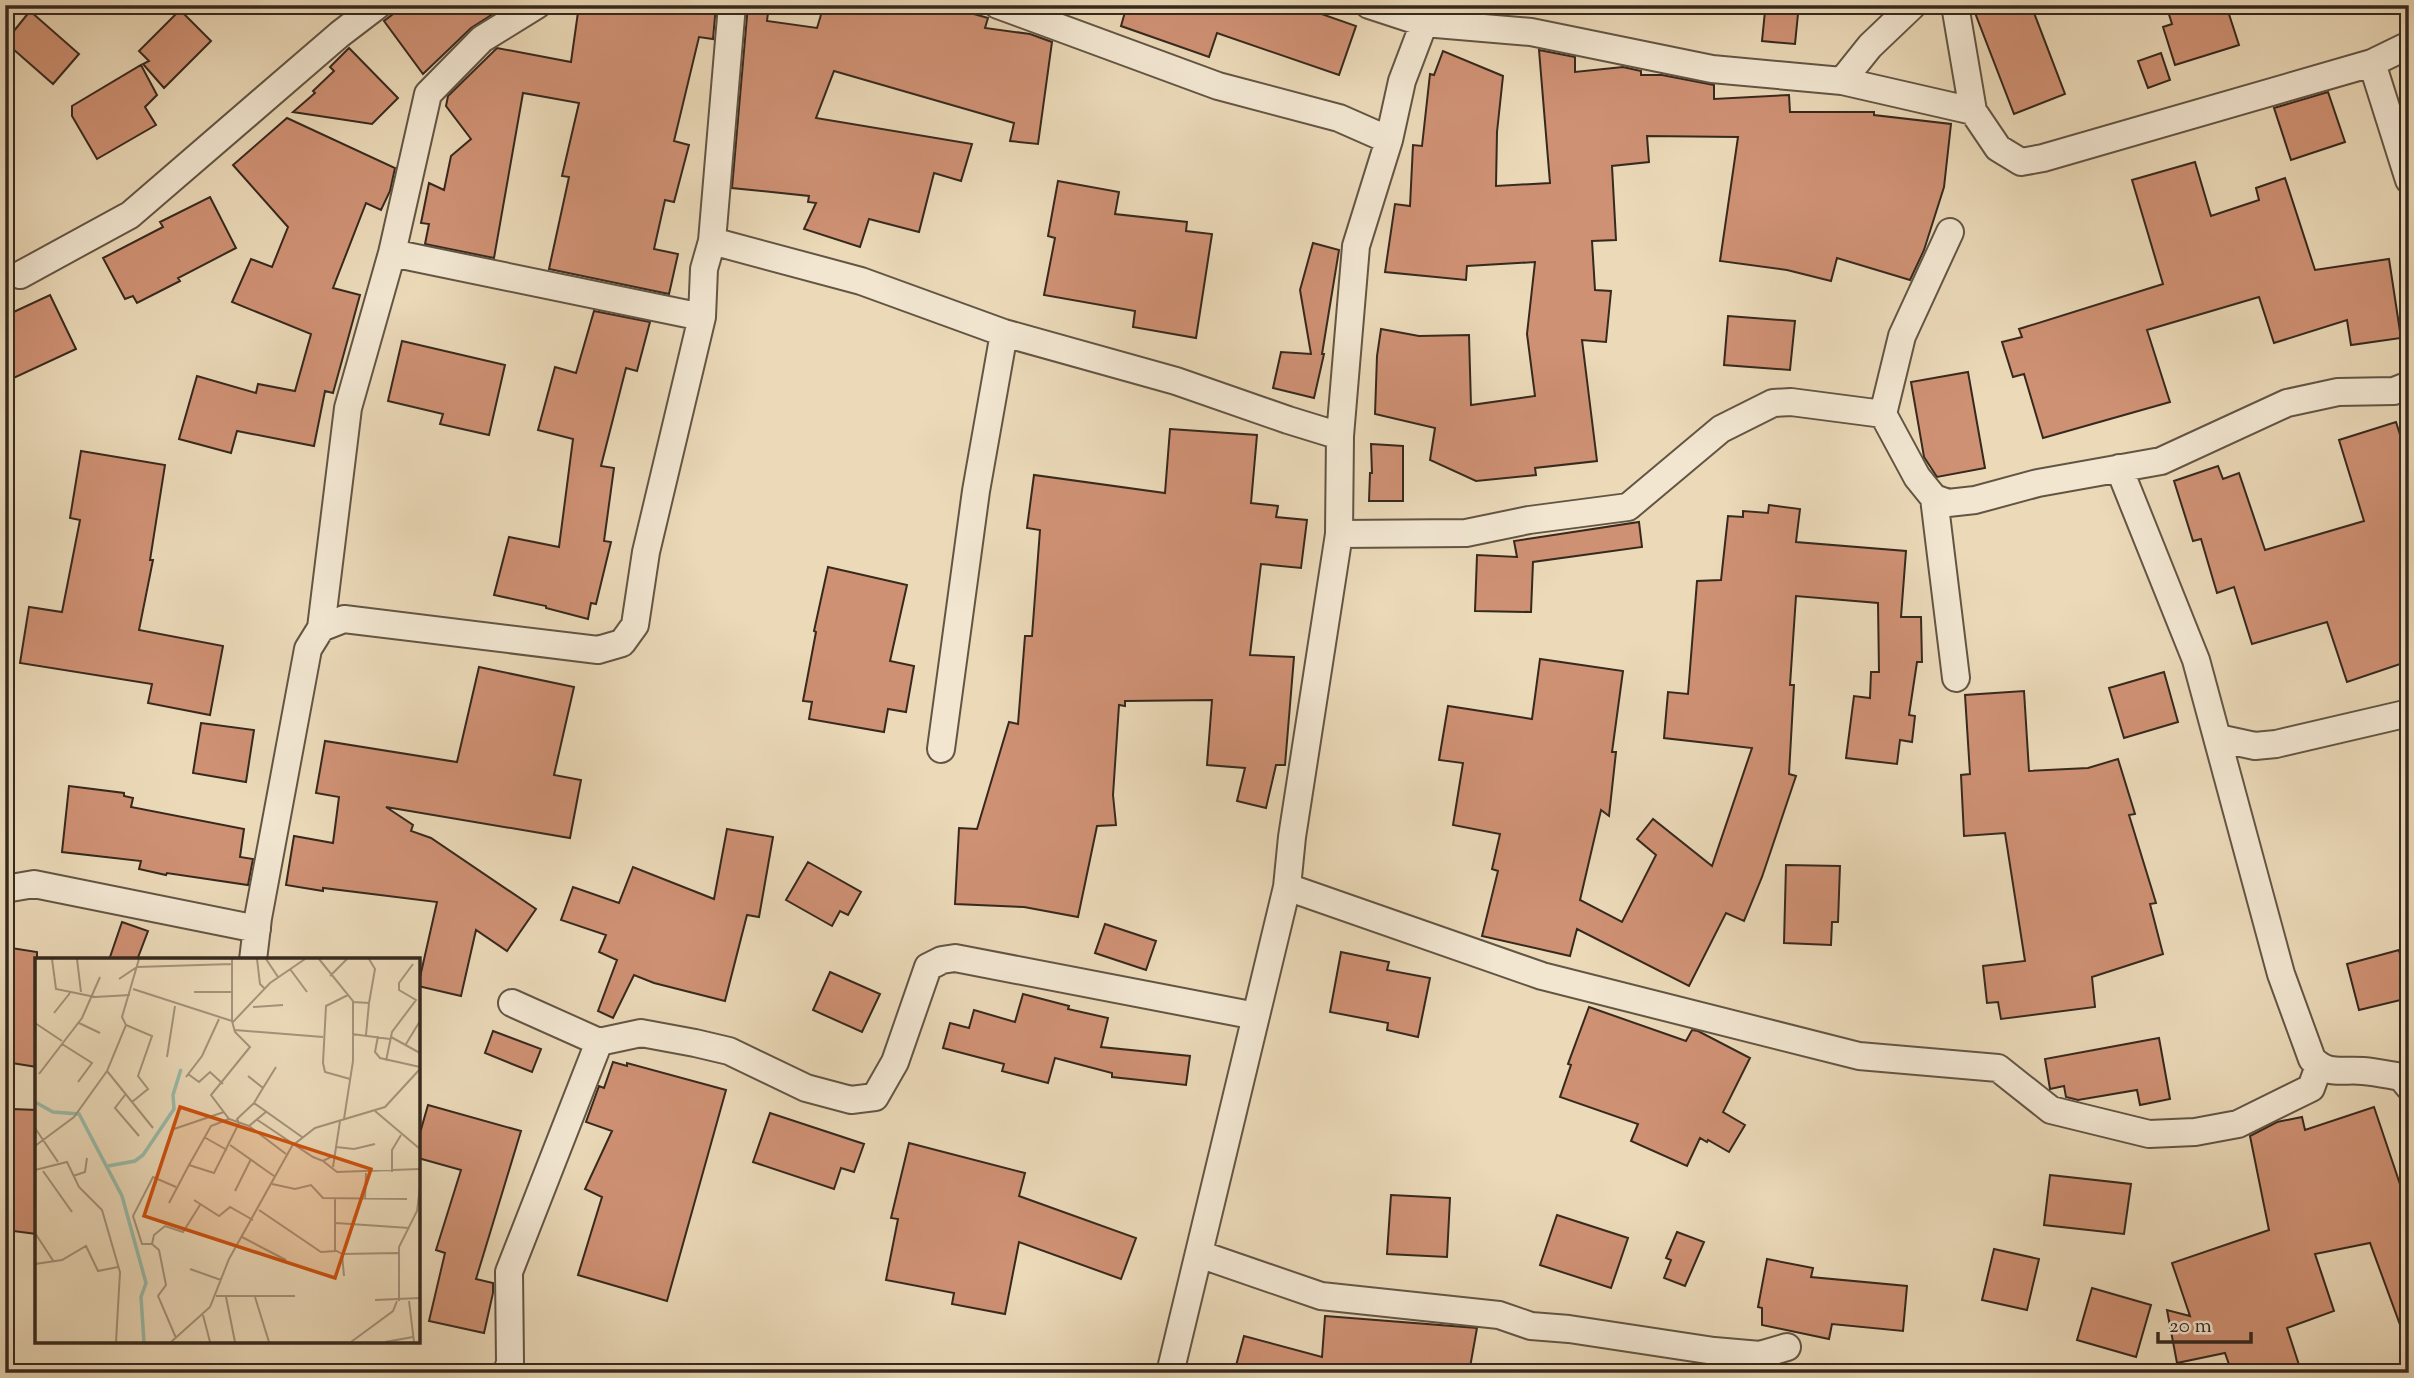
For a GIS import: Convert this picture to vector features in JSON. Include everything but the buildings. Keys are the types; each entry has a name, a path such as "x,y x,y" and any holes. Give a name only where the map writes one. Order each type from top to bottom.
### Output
{"street":[{"path":"20,275 130,215 340,34 379,5"},
{"path":"253,958 308,649 321,628 348,408 392,253 428,94 482,38 537,5"},
{"path":"321,628 344,619 598,650 622,643 635,625 646,552 702,317 704,269 712,241 732,5"},
{"path":"998,5 1218,86 1339,118 1389,141"},
{"path":"1369,5 1531,32 1712,69 1842,81 1973,111"},
{"path":"1842,81 1870,46 1913,5"},
{"path":"1955,5 1973,111 1998,148 2021,162 2372,63 2409,46"},
{"path":"1170,1373 1287,887 1292,837 1339,534 1340,436 1356,246 1389,141 1402,81 1430,14"},
{"path":"2372,63 2409,180"},
{"path":"1950,232 1902,335 1883,414 1917,477 1934,498 1948,503 1975,500 2038,483 2161,461 2287,403 2338,391 2394,391 2409,385"},
{"path":"712,241 861,281 1004,333 1176,381 1340,436"},
{"path":"392,253 702,317"},
{"path":"941,749 976,491 1004,333"},
{"path":"1339,534 1466,533 1530,520 1628,507 1721,429 1773,403 1791,402 1883,414"},
{"path":"2119,467 2196,660 2281,974 2312,1059 2319,1066 2333,1072 2362,1070 2406,1078"},
{"path":"1934,498 1955,678"},
{"path":"2218,738 2255,746 2276,744 2409,713"},
{"path":"5,889 34,884 257,929"},
{"path":"1287,887 1542,976 1687,1013 1858,1056 1998,1068 2051,1110 2149,1134 2195,1132 2238,1124 2311,1088 2319,1066"},
{"path":"512,1003 599,1042 641,1033 695,1043 729,1051 806,1088 851,1100 875,1097 895,1062 928,967 942,960 955,958 1256,1016"},
{"path":"507,1373 510,1362 509,1272 599,1042"},
{"path":"1199,1254 1321,1296 1499,1315 1531,1325 1714,1351 1760,1355 1787,1347"}]}
